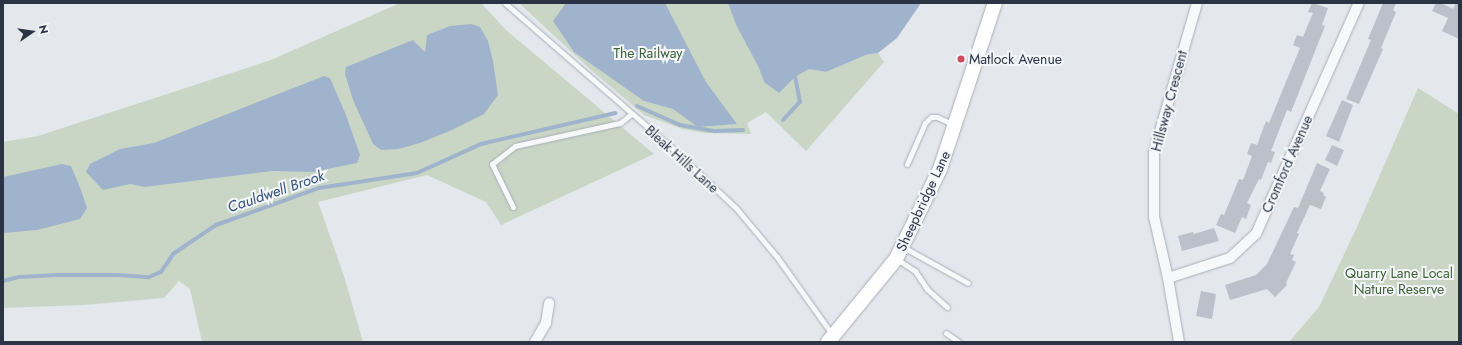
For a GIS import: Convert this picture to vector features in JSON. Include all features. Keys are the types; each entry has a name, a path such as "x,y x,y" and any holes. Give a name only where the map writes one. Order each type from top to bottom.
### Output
{"street":[{"name":"Sheepbridge Lane","path":"831,339 896,259 940,168 996,3"},
{"name":"Hillsway Crescent","path":"1179,342 1168,278 1154,217 1154,152 1197,3"},
{"name":"Cromford Avenue","path":"1168,278 1230,258 1256,234 1359,3"},
{"path":"534,342 546,323 549,303"}],"lane":[{"name":"Bleak Hills Lane","path":"505,3 674,150 736,208 777,257 831,339"},
{"path":"513,207 492,164 515,146 620,123 631,114"},
{"path":"907,164 925,123 931,117 937,117 955,126"},
{"path":"902,246 968,283"},
{"path":"896,259 915,271 927,289 947,307"},
{"path":"946,333 959,342"}],"green space":[{"path":"400,3 481,3 506,30 654,154 501,225 486,202 427,175 318,202 344,276 363,342 202,342 190,289 179,281 164,298 84,305 3,308 3,142 38,136 271,60"},
{"path":"519,3 728,3 736,25 759,68 764,82 795,77 809,69 826,72 866,55 878,53 884,62 806,151 766,112 747,123 751,134 705,133 682,129 644,115 590,69"},
{"name":"Quarry Lane Local Nature Reserve","path":"1418,88 1459,114 1459,342 1289,342 1319,307 1357,227"}],"water":[{"name":"The Railway","path":"566,3 665,3 706,82 737,124 698,127 673,109 644,101 574,52 553,21"},
{"path":"728,3 921,3 897,38 878,53 866,55 826,72 809,69 795,77 779,93 764,82 759,68 736,25"},
{"path":"471,24 480,27 488,41 493,61 498,95 484,114 452,130 420,143 398,149 381,150 373,144 353,100 345,74 346,67 413,40 425,52 427,35 450,26"},
{"path":"324,76 330,78 346,115 360,155 357,163 313,172 272,171 145,187 130,184 103,190 86,172 90,164 120,149 154,143"},
{"path":"62,164 71,166 87,208 80,219 37,230 3,233 3,177"}],"building":[{"path":"1312,3 1328,8 1322,25 1325,26 1291,112 1287,110 1271,151 1275,152 1271,163 1268,162 1261,180 1259,179 1247,203 1251,205 1246,219 1242,217 1235,233 1216,225 1221,214 1224,215 1239,179 1243,180 1252,156 1247,154 1251,143 1257,145 1266,121 1269,123 1300,48 1293,45 1297,35 1303,37 1313,13 1308,12"},
{"path":"1383,3 1396,3 1393,10 1396,12 1381,48 1383,49 1359,104 1346,99 1371,40 1368,39"},
{"path":"1436,3 1441,3 1453,9 1456,3 1459,3 1459,39 1442,31 1448,18 1432,11"},
{"path":"1342,100 1353,105 1339,142 1326,136"},
{"path":"1332,145 1344,150 1337,166 1325,160"},
{"path":"1317,163 1330,169 1320,191 1324,193 1323,195 1326,197 1321,209 1310,205 1297,233 1299,234 1290,254 1294,255 1292,260 1296,262 1286,283 1287,285 1275,297 1267,289 1230,300 1225,285 1256,275 1267,264 1294,207 1298,208"},
{"path":"1214,228 1219,241 1182,251 1178,236 1193,232 1194,234"},
{"path":"1201,291 1216,294 1212,319 1196,316"}],"waterway":[{"name":"Cauldwell Brook","path":"783,120 800,102 795,77"},
{"name":"Cauldwell Brook","path":"637,106 680,125 715,131 743,130"},
{"name":"Cauldwell Brook","path":"3,281 19,277 57,275 118,275 149,277 161,272 173,254 216,225 319,188 417,173 481,144 615,113"}],"place":[{"name":"Matlock Avenue","path":"961,59"}]}
